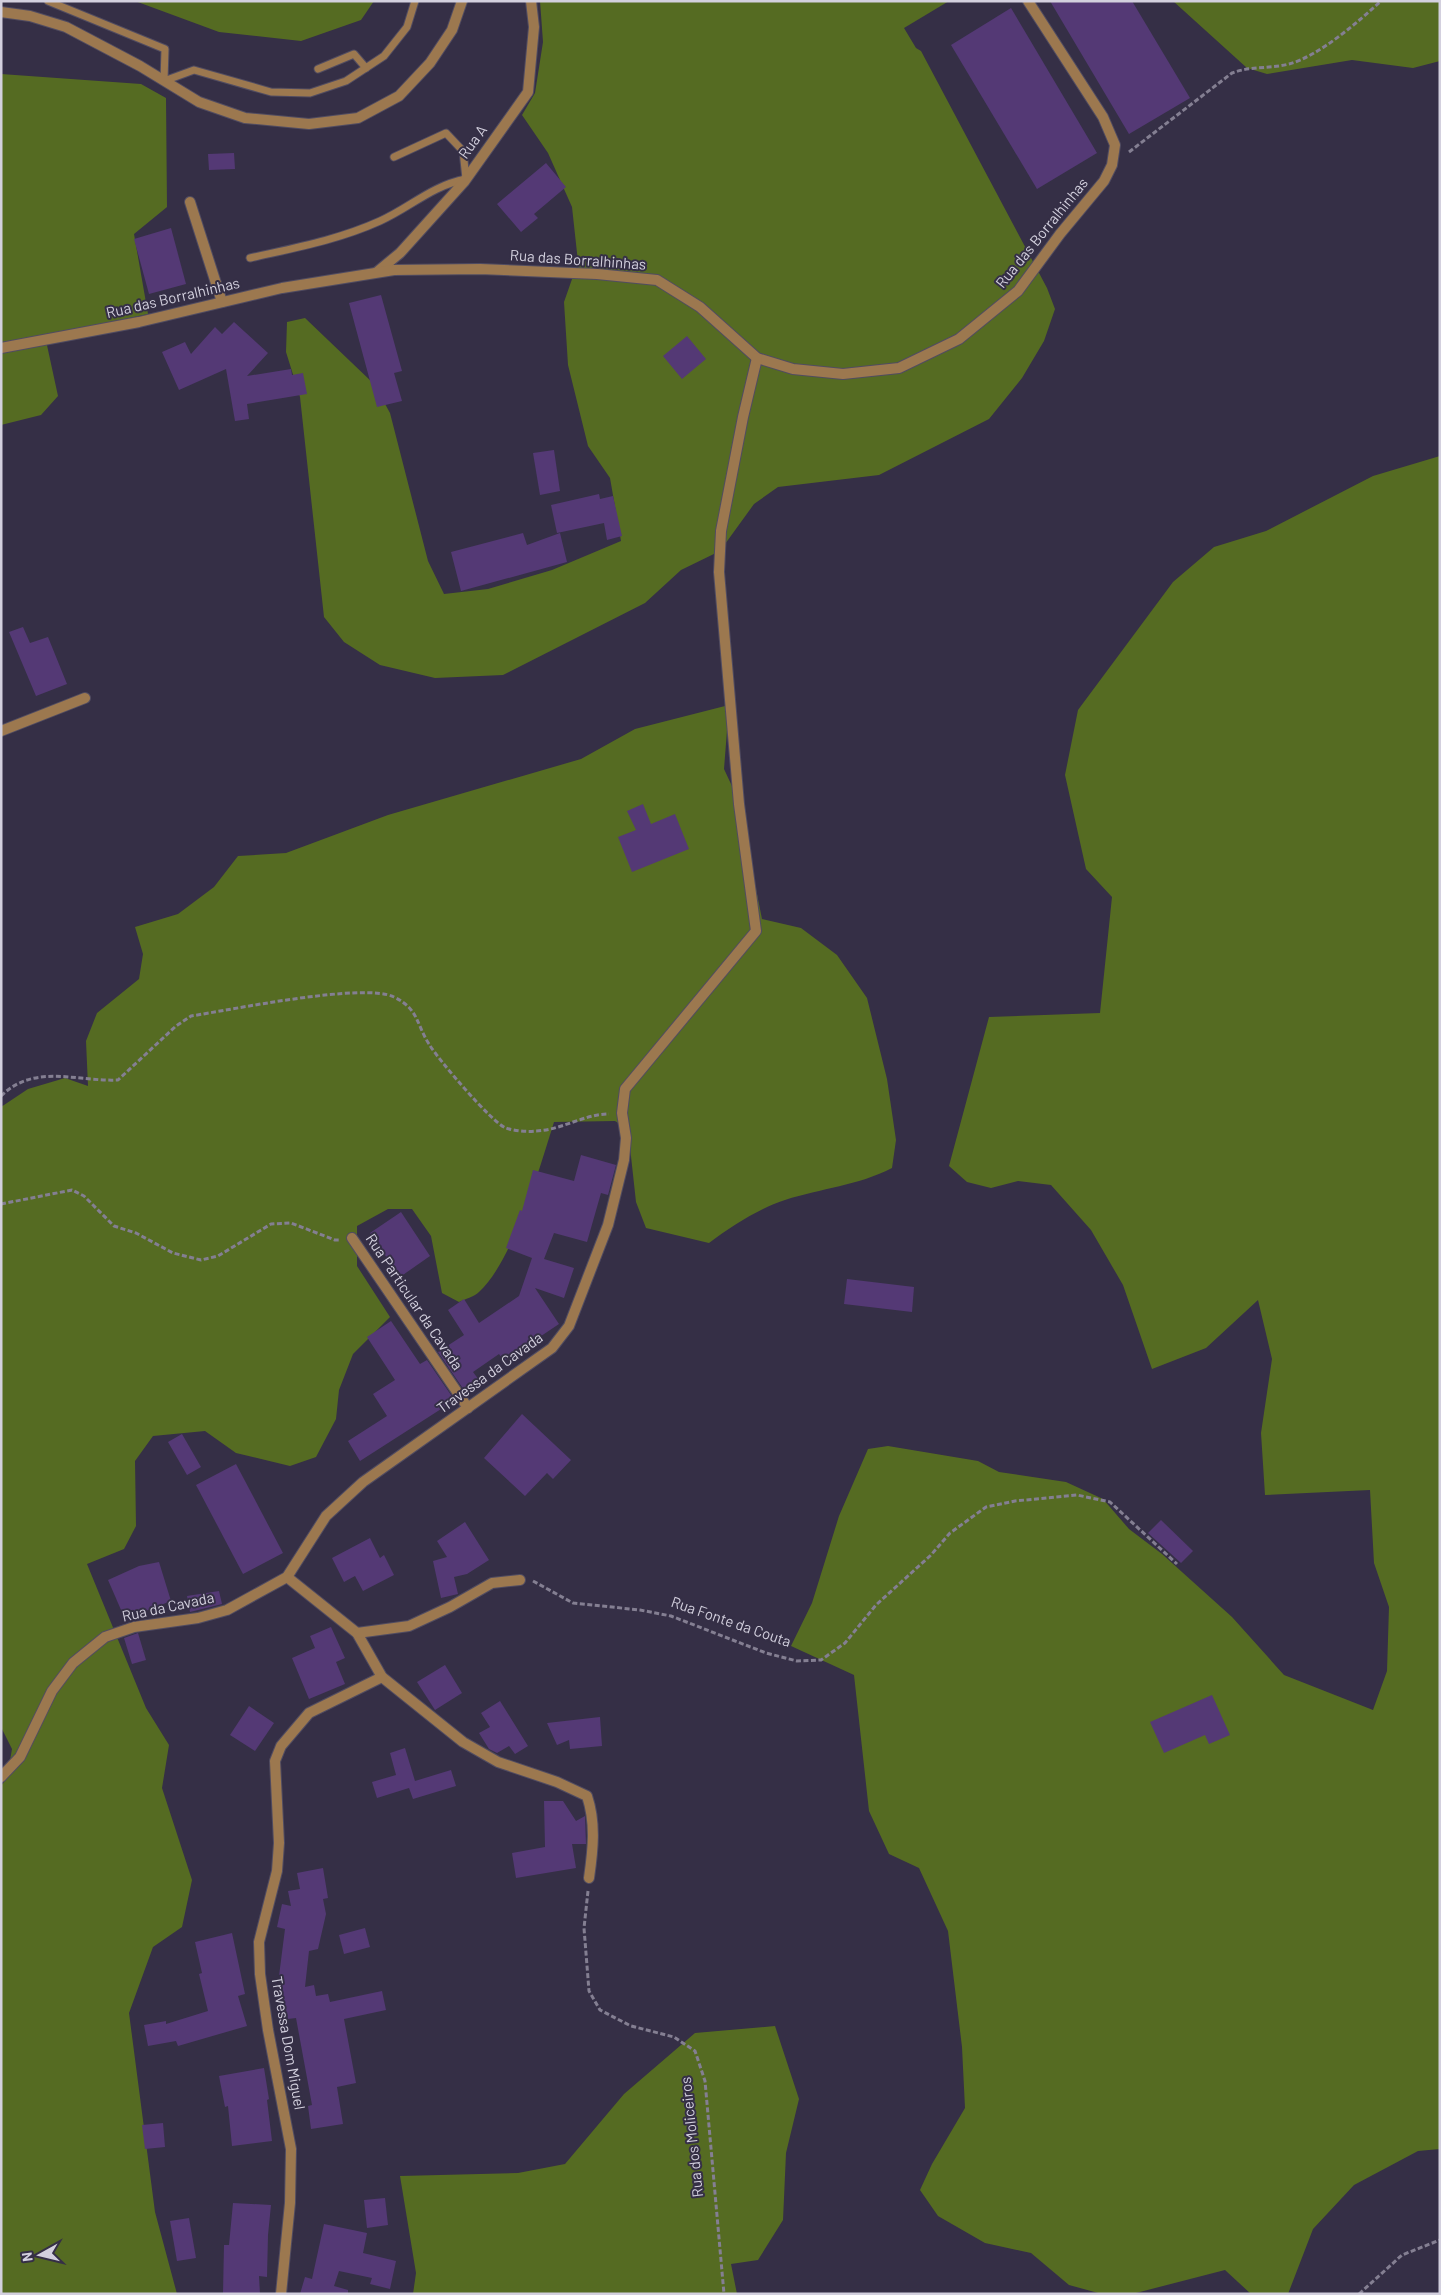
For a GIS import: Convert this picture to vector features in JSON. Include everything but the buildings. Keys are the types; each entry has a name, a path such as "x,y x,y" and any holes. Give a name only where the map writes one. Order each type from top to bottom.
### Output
{"street":[{"path":"1,12 30,16 66,27 199,102 245,118 309,124 358,118 399,96 430,63 452,30 462,1"},
{"name":"Rua A","path":"376,273 400,254 466,178 528,92 534,27 531,1"},
{"path":"1028,1 1103,117 1115,145 1112,165"},
{"name":"Rua das Borralhinhas","path":"1,348 139,322 282,288 394,270 480,269 597,274 657,280 700,307 757,358 793,369 844,374 900,368 959,339 1018,291 1060,234 1104,181 1112,165"},
{"path":"190,202 222,302"},
{"name":"Travessa da Cavada","path":"287,1577 326,1516 363,1482 552,1348 569,1326 608,1225 624,1160 626,1138 622,1113 624,1089 756,931 739,804 719,572 721,531 757,358"},
{"path":"1,731 85,698"},
{"name":"Rua Particular da Cavada","path":"352,1238 468,1408"},
{"path":"287,1577 357,1633 382,1677 463,1742 498,1762 557,1782 587,1796 593,1813 593,1852 589,1878"},
{"name":"Rua da Cavada","path":"1,1777 20,1757 52,1691 73,1662 105,1637 134,1627 198,1618 227,1610 287,1577"},
{"path":"357,1633 409,1626 450,1607 492,1583 520,1580"},
{"name":"Travessa Dom Miguel","path":"281,2294 290,2202 291,2149 267,2021 260,1974 259,1942 278,1872 279,1843 275,1761 281,1746 309,1713 382,1677"}],"lane":[{"path":"48,1 165,50 164,81 194,70 271,92 310,93 346,81 384,56 407,27 415,1"},
{"path":"318,69 354,54 366,68"},
{"path":"250,258 340,238 382,220 445,183 466,178 463,150 446,133 394,157"}],"path":[{"path":"1112,165 1232,73 1241,70 1289,64 1308,55 1344,33 1381,1"},
{"path":"1,1096 7,1090 32,1079 59,1075 104,1081 118,1080 176,1026 191,1016 357,992 393,996 413,1010 429,1045 487,1113 504,1128 535,1132 566,1126 598,1114 622,1113"},
{"path":"1,1204 72,1190 84,1196 114,1226 136,1233 173,1253 200,1260 218,1256 270,1224 291,1223 335,1240 352,1238"},
{"name":"Rua Fonte da Couta","path":"520,1580 536,1581 555,1595 572,1604 640,1610 671,1616 766,1653 797,1661 821,1660 845,1643 876,1605 931,1555 950,1533 986,1506 1077,1495 1110,1502 1177,1564"},
{"name":"Rua dos Moliceiros","path":"589,1878 584,1928 589,1991 600,2010 631,2026 674,2037 695,2051 704,2081 724,2294"},
{"path":"1359,2294 1402,2255 1440,2240"}],"green space":[{"path":"135,1 374,1 361,20 301,41 219,32"},
{"path":"540,1 949,1 904,28 916,48 921,51 1047,288 1055,309 1044,341 1022,378 989,419 879,475 778,487 754,504 720,551 681,570 645,603 503,675 435,678 380,665 344,642 324,617 300,397 286,352 287,322 305,318 374,384 390,413 428,561 444,594 488,589 552,570 621,541 610,478 588,446 568,365 564,302 578,262 572,207 548,153 522,115 535,93 543,42"},
{"path":"1173,1 1440,1 1440,61 1413,68 1352,60 1267,74 1247,68"},
{"path":"1,74 141,84 166,98 167,207 134,234 148,314 45,336 58,396 41,415 1,425"},
{"path":"1440,456 1440,2149 1418,2151 1354,2185 1313,2229 1288,2294 1251,2294 1225,2270 1132,2294 1102,2294 1069,2285 1031,2253 985,2243 938,2216 920,2190 932,2164 965,2108 962,2047 948,1931 919,1868 889,1854 869,1811 854,1675 791,1646 812,1603 839,1516 868,1449 888,1446 978,1461 999,1472 1066,1482 1103,1499 1129,1529 1162,1554 1232,1617 1284,1675 1373,1710 1387,1671 1389,1607 1374,1563 1370,1490 1265,1495 1261,1433 1272,1359 1258,1300 1206,1348 1152,1369 1123,1285 1091,1230 1051,1185 1018,1181 991,1188 967,1182 949,1166 989,1017 1100,1013 1112,897 1086,869 1065,775 1078,710 1173,582 1214,547 1266,531 1373,476"},
{"path":"729,705 724,769 738,799 762,919 801,928 837,955 867,998 887,1079 896,1140 892,1168 866,1179 785,1200 765,1208 746,1218 709,1243 646,1228 636,1202 628,1129 615,1121 554,1122 533,1187 514,1236 491,1278 475,1295 459,1302 442,1293 431,1236 412,1209 388,1209 357,1226 357,1266 390,1317 353,1354 339,1390 336,1419 316,1457 290,1466 236,1453 205,1431 153,1436 135,1461 136,1526 124,1549 87,1564 146,1708 169,1745 162,1788 192,1880 182,1927 153,1947 129,2013 155,2212 177,2294 1,2294 1,1786 7,1778 12,1749 1,1727 1,1107 28,1089 65,1078 88,1086 86,1041 97,1013 139,979 143,954 135,927 178,914 214,887 238,856 286,853 388,815 581,759 635,729"},
{"path":"775,2026 799,2099 786,2153 783,2220 758,2260 731,2264 737,2294 413,2294 416,2273 400,2176 518,2173 565,2164 624,2094 695,2033"}]}
